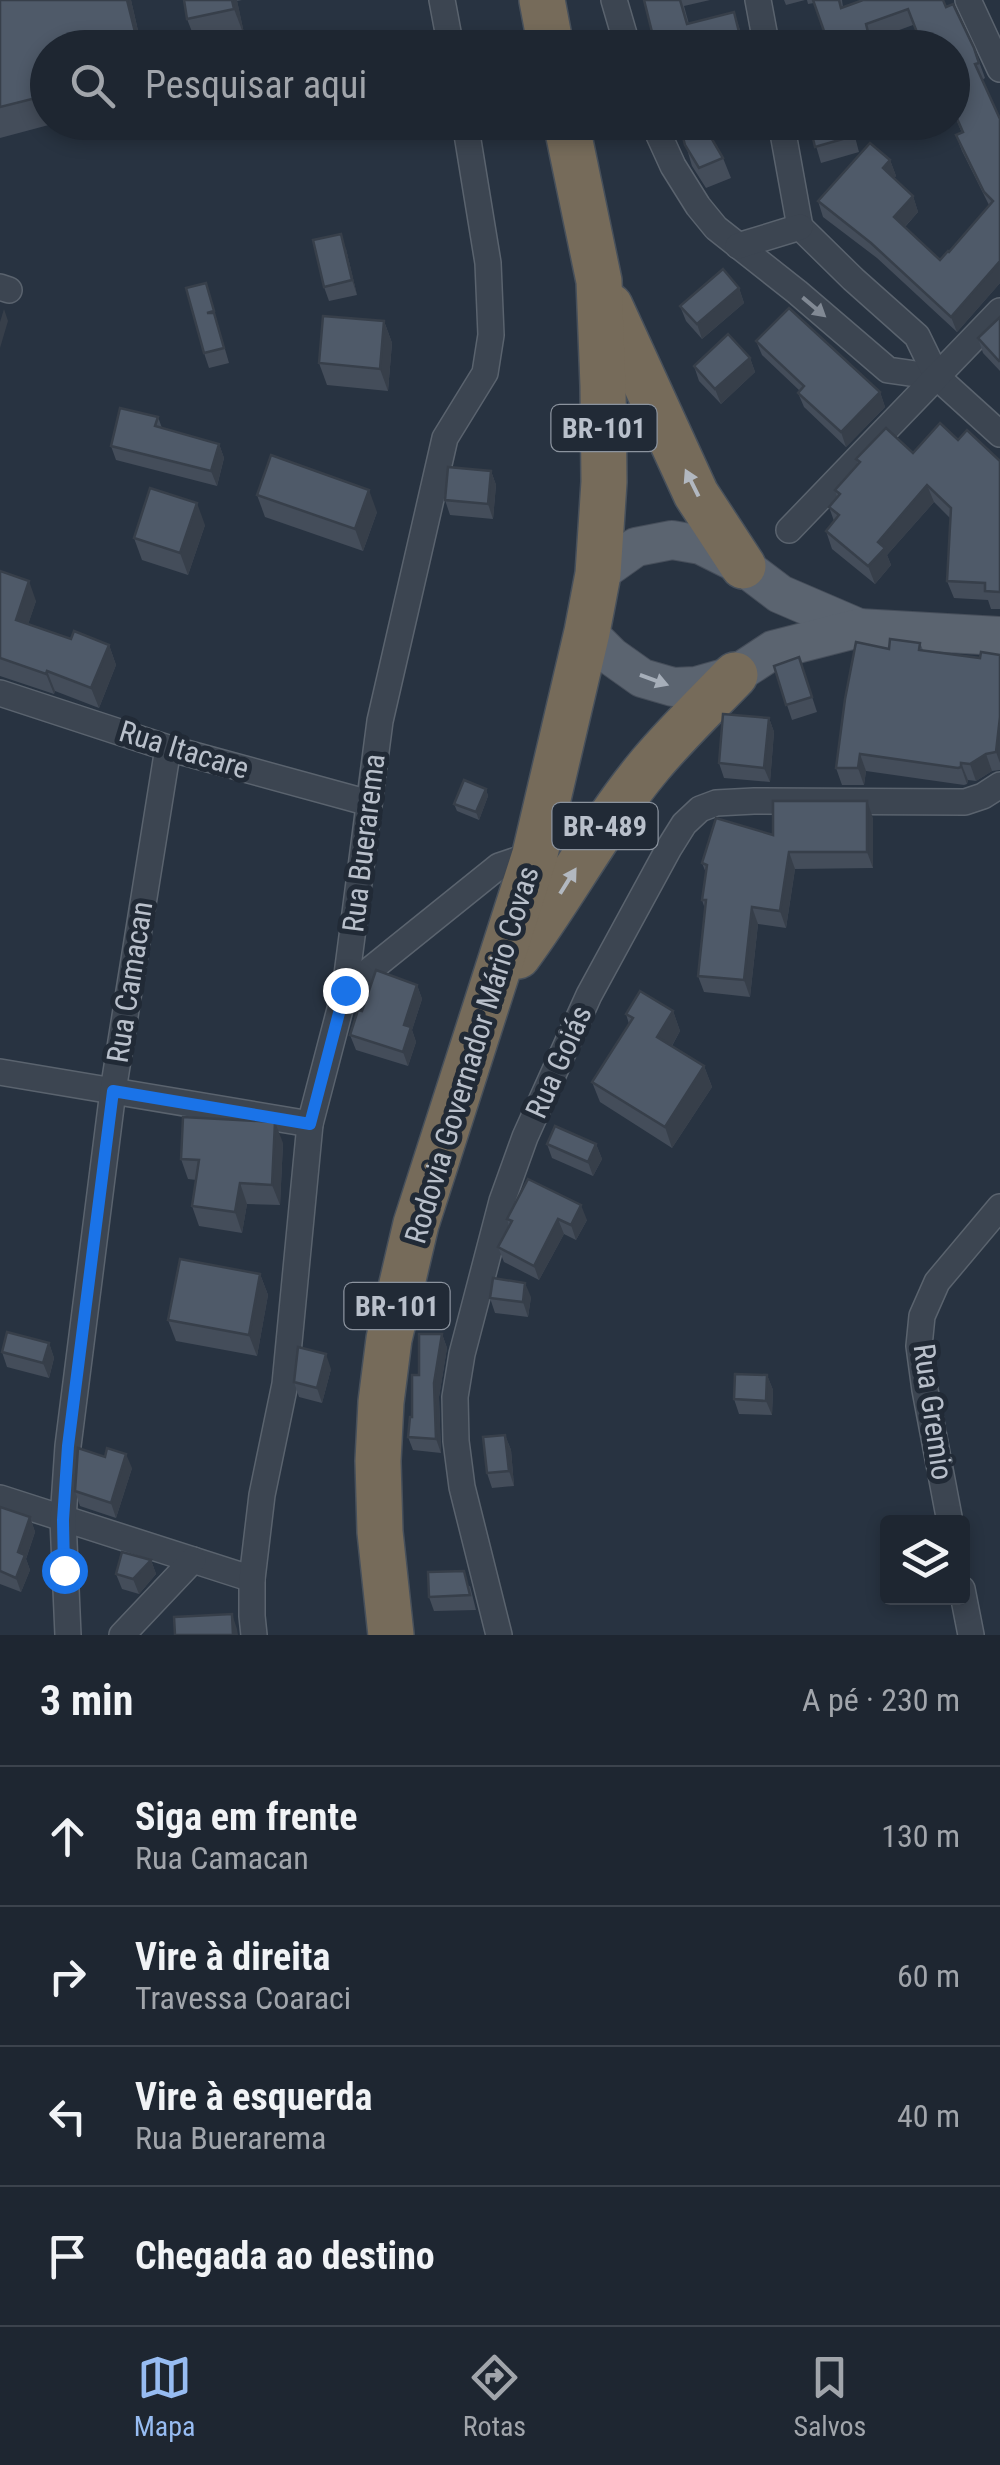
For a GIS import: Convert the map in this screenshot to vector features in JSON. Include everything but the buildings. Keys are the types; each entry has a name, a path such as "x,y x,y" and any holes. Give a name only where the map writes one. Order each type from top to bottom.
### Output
{"highway":[{"path":"542,0 548,30"},
{"name":"Rodovia Governador Mário Covas","path":"391,1635 380,1532 378,1461 389,1339 416,1224 535,854 598,574 604,482 599,282 570,140"},
{"name":"BR-489","path":"599,282 696,494 742,566"},
{"name":"BR-489","path":"493,990 537,930 583,856 650,766 734,675"}],"main road":[{"name":"BR-489","path":"598,574 636,547 672,540 701,545 742,566 780,594 860,628"},
{"path":"773,650 782,624 780,594"},
{"name":"BR-489","path":"587,632 642,678 673,688 734,675 773,650 860,628 1000,636"}],"street":[{"path":"442,0 448,30"},
{"path":"614,0 623,30"},
{"path":"758,0 763,30"},
{"path":"968,0 1000,69"},
{"name":"Rua Buerarema","path":"254,1635 252,1579 262,1496 285,1384 310,1124 345,990 380,721 445,438 484,373 491,335 488,263 467,140"},
{"path":"662,140 673,166 716,228 888,370 937,378"},
{"path":"783,140 800,227 917,336 937,378 1000,434"},
{"path":"738,246 800,227"},
{"path":"789,530 1000,311"},
{"name":"Rua Itacare","path":"0,693 168,748 369,804"},
{"name":"Rua Camacan","path":"68,1635 63,1520 68,1446 113,1091 168,748"},
{"name":"Rua Goiás","path":"499,1635 462,1487 455,1397 462,1354 502,1201 525,1137 589,996 669,848 684,824 700,810 716,804 964,802 1000,786"},
{"path":"345,990 499,866 535,854"},
{"path":"0,1072 310,1124"},
{"name":"Rua Gremio","path":"949,1515 923,1376 919,1346 922,1316 937,1282 1000,1207"},
{"path":"0,1498 252,1579"},
{"path":"122,1635 193,1560"},
{"path":"965,1605 971,1635"}],"route":[{"path":"64,1570 68,1446 113,1091 310,1124 345,990"}]}
